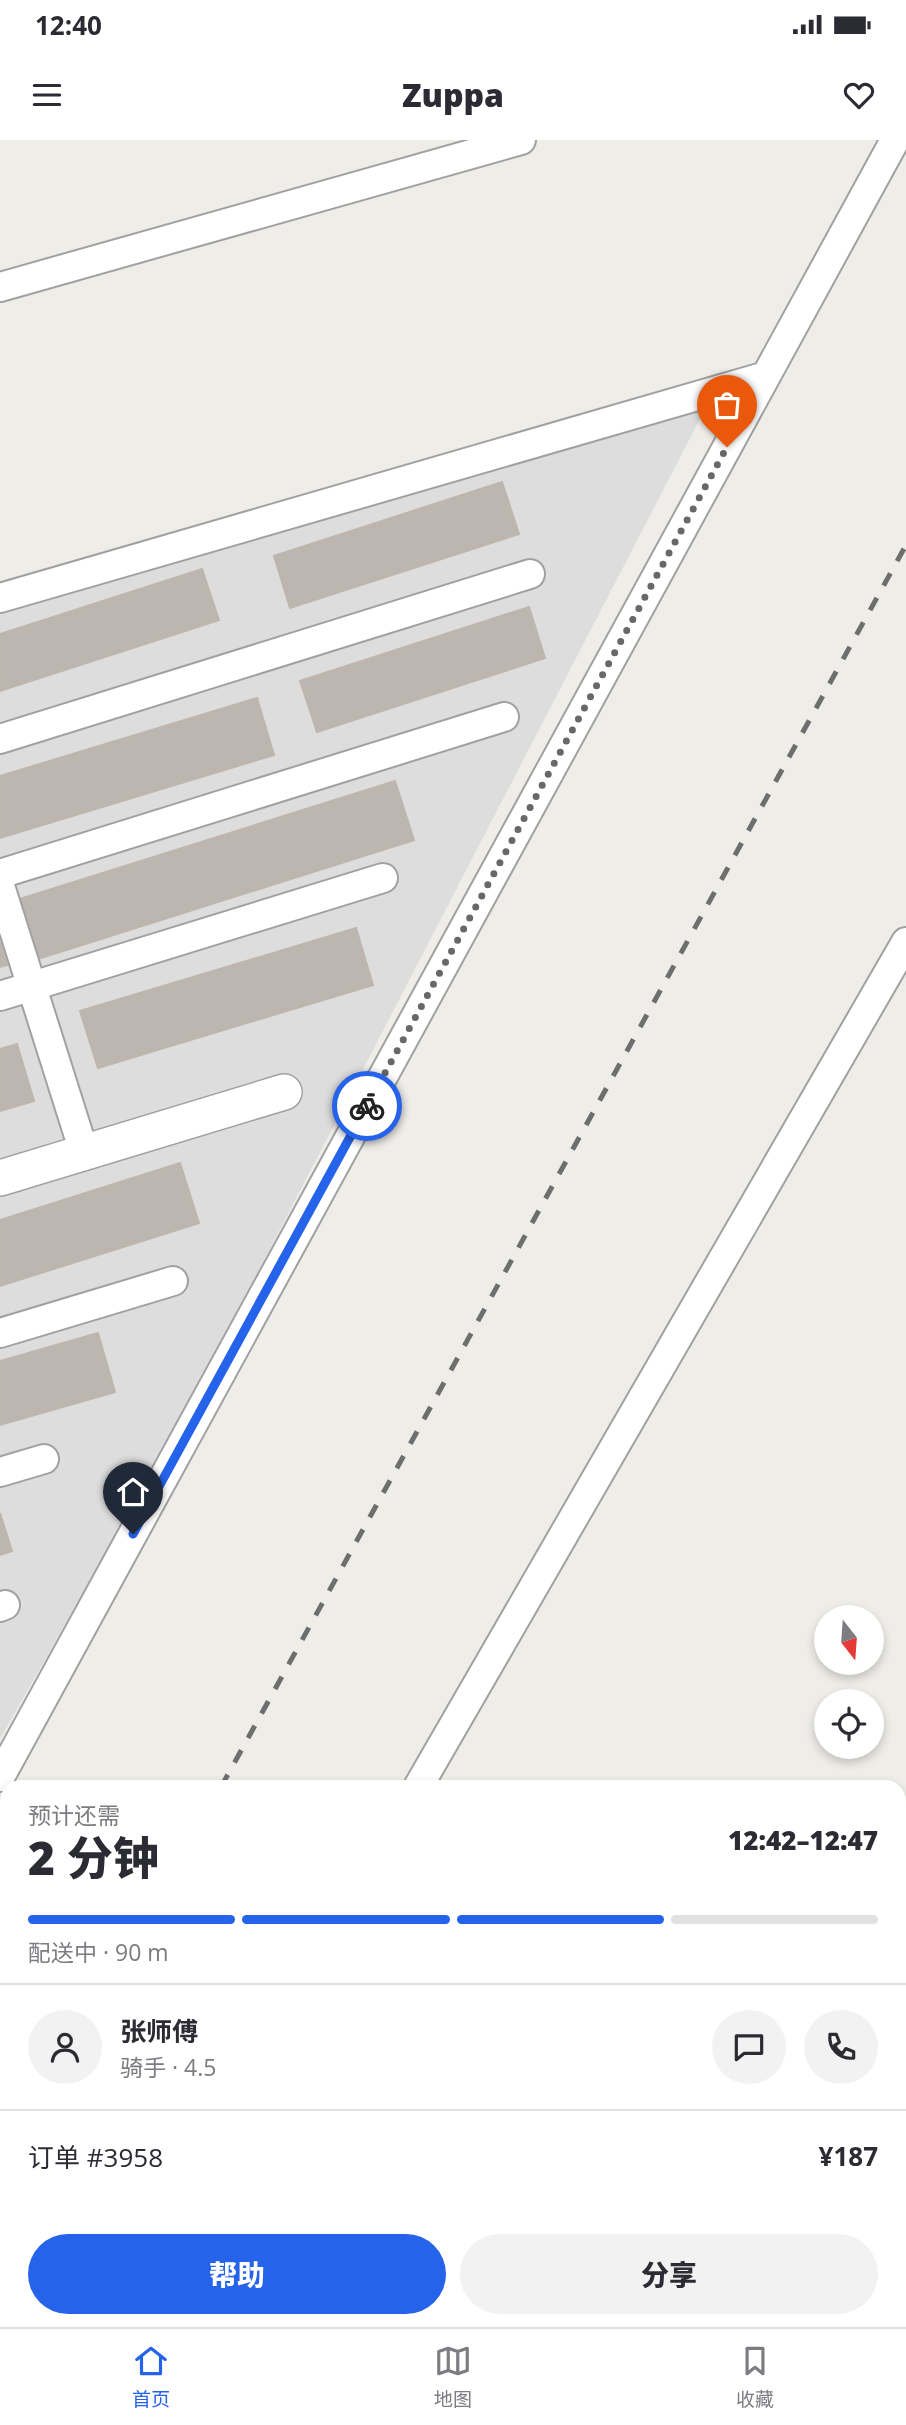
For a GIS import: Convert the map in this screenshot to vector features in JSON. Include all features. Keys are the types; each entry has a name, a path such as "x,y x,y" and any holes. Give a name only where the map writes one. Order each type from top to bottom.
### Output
{"street":[{"path":"0,287 521,140"},
{"path":"0,1777 895,140"},
{"path":"0,598 766,376"},
{"path":"0,739 530,574"},
{"path":"0,874 504,717"},
{"path":"0,996 383,878"},
{"path":"0,886 84,1152"},
{"path":"422,1780 906,942"},
{"path":"0,1178 284,1092"},
{"path":"0,1333 173,1281"},
{"path":"0,1472 44,1459"}],"shaded area":[{"path":"715,390 189,1405 0,1739 0,608"}],"building":[{"path":"502,482 519,534 290,608 274,556"},
{"path":"202,569 219,620 0,691 0,634"},
{"path":"529,607 545,658 317,732 300,681"},
{"path":"257,698 274,755 0,838 0,776"},
{"path":"395,781 414,840 38,959 20,899"},
{"path":"356,928 373,985 98,1068 80,1011"},
{"path":"0,942 7,965 0,967"},
{"path":"17,1044 34,1101 0,1111 0,1049"},
{"path":"180,1163 199,1223 0,1286 0,1220"},
{"path":"98,1333 115,1392 0,1425 0,1361"},
{"path":"0,1513 12,1551 0,1555"}],"railway":[{"path":"225,1780 906,545"}],"way so far":[{"path":"367,1106 727,447"}],"route":[{"path":"133,1534 367,1106"}]}
